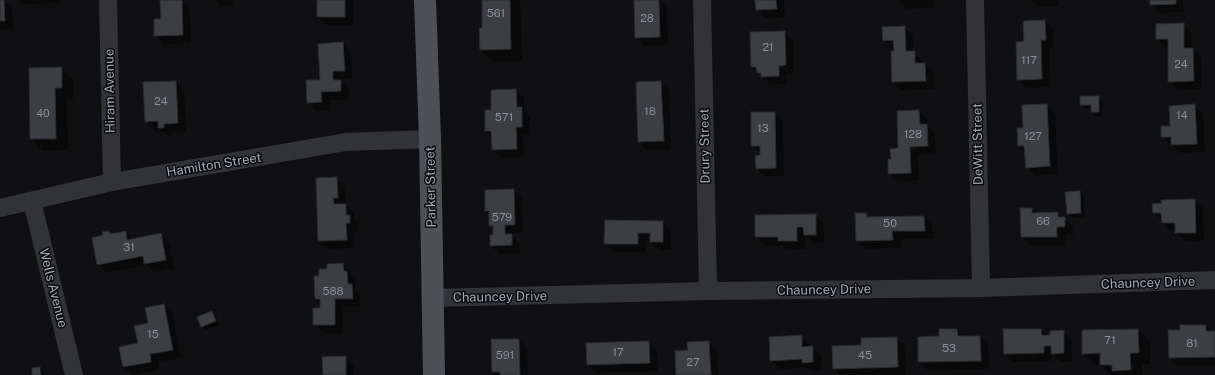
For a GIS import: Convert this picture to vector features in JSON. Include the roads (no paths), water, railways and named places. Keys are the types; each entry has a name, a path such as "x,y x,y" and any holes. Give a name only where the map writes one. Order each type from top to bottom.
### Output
{"main road":[{"name":"Parker Street","path":"425,0 430,139 434,375"}],"street":[{"name":"Hiram Avenue","path":"108,0 112,182"},
{"name":"Drury Street","path":"702,0 708,291"},
{"name":"DeWitt Street","path":"975,0 981,288"},
{"name":"Hamilton Street","path":"0,208 112,182 346,142 430,139"},
{"name":"Wells Avenue","path":"32,201 74,375"},
{"name":"Chauncey Drive","path":"433,298 708,291 981,288 1215,280"}]}
